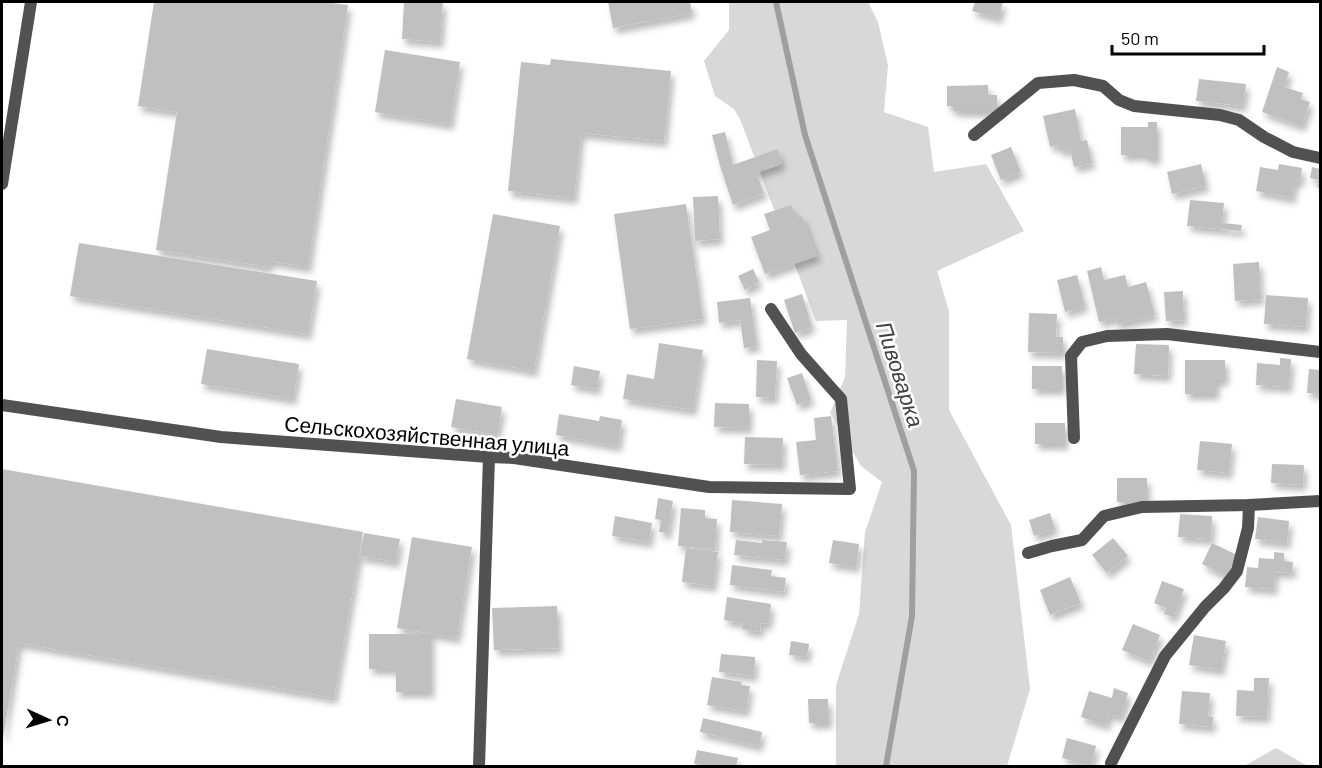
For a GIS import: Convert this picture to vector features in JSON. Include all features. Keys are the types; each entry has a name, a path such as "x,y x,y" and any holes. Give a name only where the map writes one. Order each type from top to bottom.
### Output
{"street":[{"path":"2,184 31,2"},
{"path":"974,135 1038,83 1074,81 1103,86 1119,100 1134,106 1220,115 1239,120 1264,137 1293,152 1320,158"},
{"name":"Сельскохозяйственная улица","path":"2,405 221,437 514,458 709,487 850,489 841,399 801,354 771,309"},
{"path":"1074,438 1071,356 1082,342 1107,336 1167,334 1320,352"},
{"path":"479,766 489,457"},
{"path":"1028,553 1082,540 1104,516 1142,507 1320,501"},
{"path":"1111,763 1166,656 1237,571 1248,528 1249,505"}],"shaded area":[{"path":"729,2 868,2 878,22 888,65 884,112 928,127 934,172 986,164 1024,231 937,271 949,311 949,410 1011,525 1030,689 1007,766 836,766 836,685 859,614 865,532 882,482 861,466 830,413 845,377 847,320 816,321 740,119 734,109 715,96 704,61 729,30"},
{"path":"1276,748 1308,766 1244,766"}],"building":[{"path":"154,2 323,2 348,5 308,267 270,261 269,267 156,250 177,112 138,106"},
{"path":"404,2 443,2 440,42 402,39"},
{"path":"608,2 690,2 692,13 613,28"},
{"path":"975,2 1003,2 999,18 972,11"},
{"path":"385,50 460,62 450,124 375,112"},
{"path":"551,59 671,71 664,141 581,133 574,198 508,191 521,62 550,65"},
{"path":"1277,67 1289,72 1284,87 1303,93 1301,99 1310,102 1302,126 1262,112"},
{"path":"1199,79 1246,84 1243,106 1196,101"},
{"path":"988,85 988,95 997,95 997,111 953,111 953,106 947,106 947,86"},
{"path":"1075,109 1081,141 1087,140 1092,163 1074,167 1070,149 1060,151 1058,145 1050,147 1043,116"},
{"path":"1148,122 1157,122 1157,159 1146,159 1146,155 1121,155 1121,127 1148,127"},
{"path":"725,132 733,165 777,149 782,164 756,173 764,193 733,205 712,135"},
{"path":"1011,147 1021,172 1001,180 991,155"},
{"path":"1201,164 1206,186 1172,194 1167,172"},
{"path":"1279,164 1302,168 1300,182 1295,181 1292,198 1256,191 1260,167 1278,170"},
{"path":"1312,167 1320,169 1320,188 1317,187 1319,180 1310,178"},
{"path":"718,196 720,239 695,241 693,197"},
{"path":"1190,200 1224,203 1222,223 1242,225 1241,231 1187,226"},
{"path":"686,204 703,319 630,329 614,214"},
{"path":"791,205 796,218 802,216 817,256 765,274 751,237 770,230 764,214"},
{"path":"493,214 560,226 534,371 467,359"},
{"path":"79,243 317,281 308,334 70,296"},
{"path":"1259,262 1261,299 1235,301 1233,264"},
{"path":"1101,267 1104,280 1125,275 1128,287 1146,282 1155,315 1117,324 1115,318 1099,322 1087,271"},
{"path":"753,269 759,282 745,290 738,276"},
{"path":"1077,275 1085,306 1065,312 1057,280"},
{"path":"1183,291 1184,320 1166,321 1164,292"},
{"path":"802,294 812,327 795,333 784,300"},
{"path":"1266,295 1308,298 1306,327 1264,324"},
{"path":"750,298 757,346 744,348 740,320 719,323 717,302"},
{"path":"1029,313 1057,314 1056,337 1063,337 1063,353 1028,352"},
{"path":"659,343 703,350 693,410 623,399 627,374 654,379"},
{"path":"1136,344 1169,345 1168,376 1134,374"},
{"path":"207,349 299,364 293,399 201,384"},
{"path":"1280,358 1291,359 1289,387 1256,385 1257,363 1280,365"},
{"path":"757,360 777,361 775,398 756,397"},
{"path":"1185,360 1225,360 1225,380 1216,380 1216,394 1185,394"},
{"path":"574,366 600,371 597,389 571,385"},
{"path":"1032,366 1062,366 1062,389 1032,389"},
{"path":"1309,369 1320,370 1320,394 1307,393"},
{"path":"802,373 811,400 797,405 787,378"},
{"path":"456,399 502,407 497,435 451,427"},
{"path":"715,403 749,404 749,428 714,427"},
{"path":"559,414 599,421 600,416 622,420 618,446 556,435"},
{"path":"831,416 838,471 800,475 796,442 816,440 814,418"},
{"path":"1035,423 1065,423 1065,444 1035,444"},
{"path":"745,437 783,438 782,465 744,464"},
{"path":"1200,441 1232,444 1229,473 1197,470"},
{"path":"1272,464 1304,465 1303,485 1271,483"},
{"path":"2,469 363,532 334,698 19,643 2,738"},
{"path":"1117,478 1147,478 1147,502 1117,502"},
{"path":"658,498 673,501 668,533 659,532 661,520 655,519"},
{"path":"732,500 782,504 779,536 730,532"},
{"path":"681,508 705,510 705,518 717,519 715,549 678,546"},
{"path":"1050,513 1055,529 1034,536 1029,520"},
{"path":"1180,514 1212,516 1211,539 1178,537"},
{"path":"615,516 652,523 649,542 612,536"},
{"path":"1258,517 1289,521 1287,543 1255,539"},
{"path":"364,533 400,539 396,562 360,556"},
{"path":"412,537 472,547 457,638 397,628"},
{"path":"1113,538 1128,556 1107,573 1092,555"},
{"path":"736,540 762,543 762,540 787,542 785,560 734,555"},
{"path":"833,540 859,544 856,567 829,563"},
{"path":"1212,543 1237,555 1226,576 1202,564"},
{"path":"686,548 718,552 713,586 682,582"},
{"path":"1274,552 1284,553 1284,561 1293,562 1292,573 1275,572 1274,589 1245,587 1247,567 1258,568 1259,558 1274,559"},
{"path":"732,565 772,570 771,576 786,578 784,592 730,585"},
{"path":"1070,577 1081,603 1050,615 1040,590"},
{"path":"1162,581 1184,589 1174,617 1164,614 1166,608 1154,603"},
{"path":"727,597 771,604 769,624 761,623 760,632 742,629 743,623 724,620"},
{"path":"557,606 559,648 494,650 492,608"},
{"path":"1133,624 1160,635 1149,661 1122,650"},
{"path":"369,634 431,634 431,692 396,692 396,669 369,669"},
{"path":"1194,635 1226,641 1221,670 1189,665"},
{"path":"791,641 809,644 807,657 789,655"},
{"path":"721,654 755,657 754,676 719,672"},
{"path":"712,677 742,682 741,685 750,686 746,711 707,705"},
{"path":"1254,678 1269,678 1267,717 1236,716 1237,690 1254,691"},
{"path":"1114,688 1128,693 1121,717 1109,714 1106,725 1081,717 1089,691 1112,698"},
{"path":"1182,691 1210,693 1208,716 1213,717 1212,727 1179,724"},
{"path":"808,699 828,699 829,723 809,723"},
{"path":"703,718 762,732 759,746 700,732"},
{"path":"1067,738 1096,746 1091,766 1062,758"},
{"path":"697,750 738,758 736,766 694,764"}],"waterway":[{"name":"Пивоварка","path":"776,2 805,135 914,471 912,616 886,766"}]}
